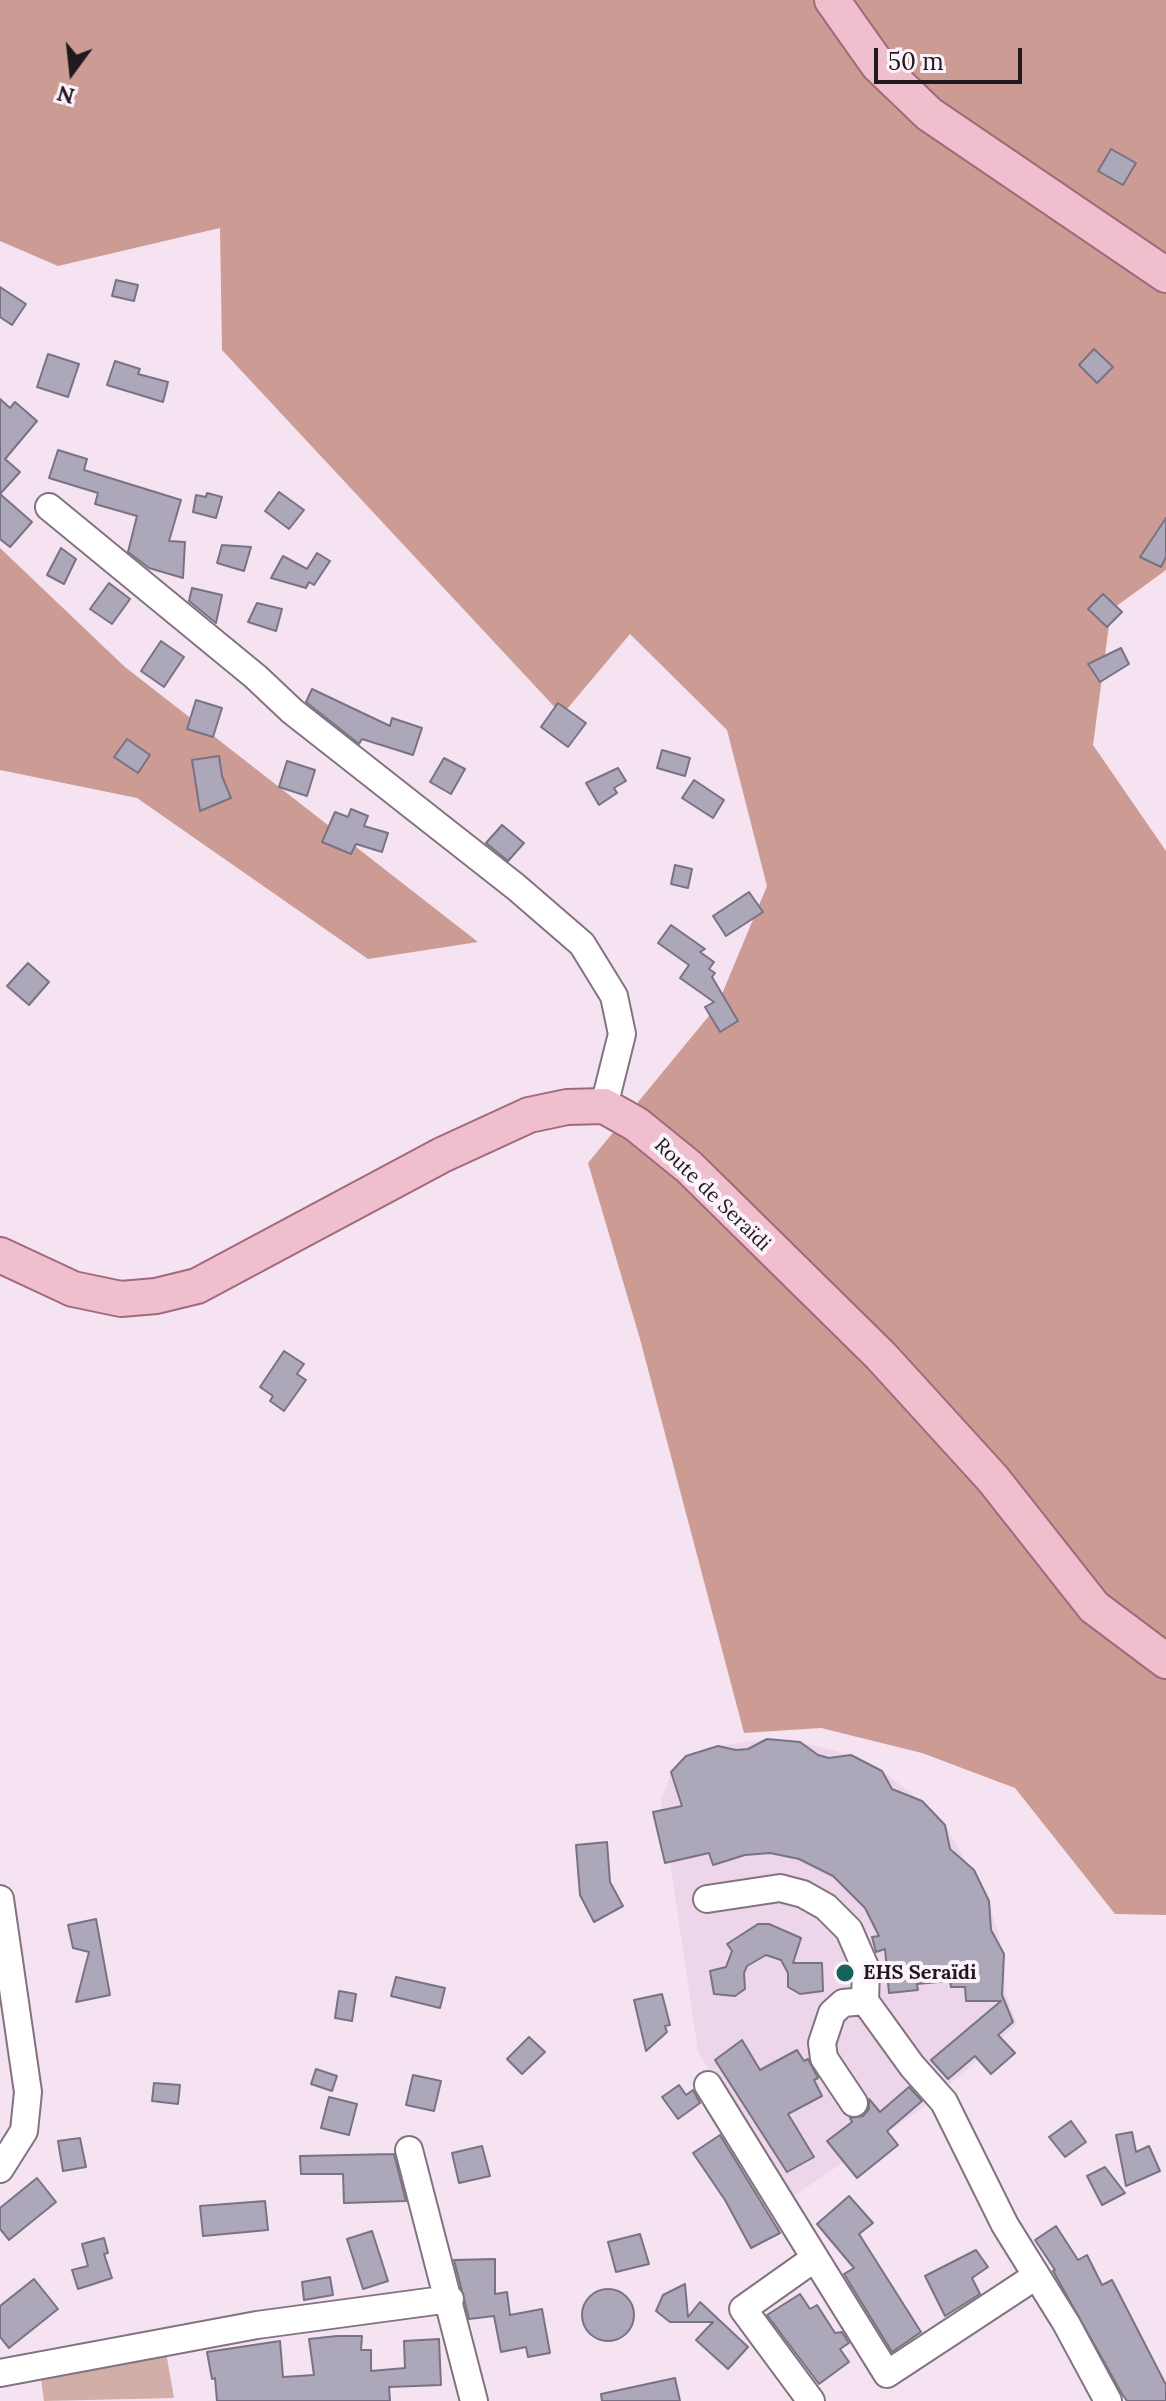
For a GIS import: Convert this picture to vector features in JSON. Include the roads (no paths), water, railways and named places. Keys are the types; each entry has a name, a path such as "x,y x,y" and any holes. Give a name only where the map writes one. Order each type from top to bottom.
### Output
{"main road":[{"path":"832,0 878,65 908,97 1166,275"},
{"path":"0,1255 73,1289 121,1299 156,1296 197,1286 442,1155 529,1115 567,1107 604,1106"},
{"name":"Route de Seraïdi","path":"604,1106 636,1124 689,1167 881,1356 993,1479 1094,1607 1166,1661"}],"street":[{"path":"49,507 256,677 292,711 516,887 582,944 614,996 622,1034 604,1106"},
{"path":"707,1899 780,1888 803,1894 826,1907 849,1930 860,1948 866,1969 865,2001 912,2066 944,2102 1005,2225 1108,2401"},
{"path":"0,1899 28,2092 24,2131 0,2169"},
{"path":"854,2103 824,2058 822,2043 832,2013 843,2003 865,2001"},
{"path":"708,2085 887,2374 1036,2276"},
{"path":"409,2150 474,2401"},
{"path":"811,2401 743,2309 815,2258"},
{"path":"0,2373 257,2325 450,2299"}],"place":[{"name":"EHS Seraïdi","path":"845,1973"}]}
